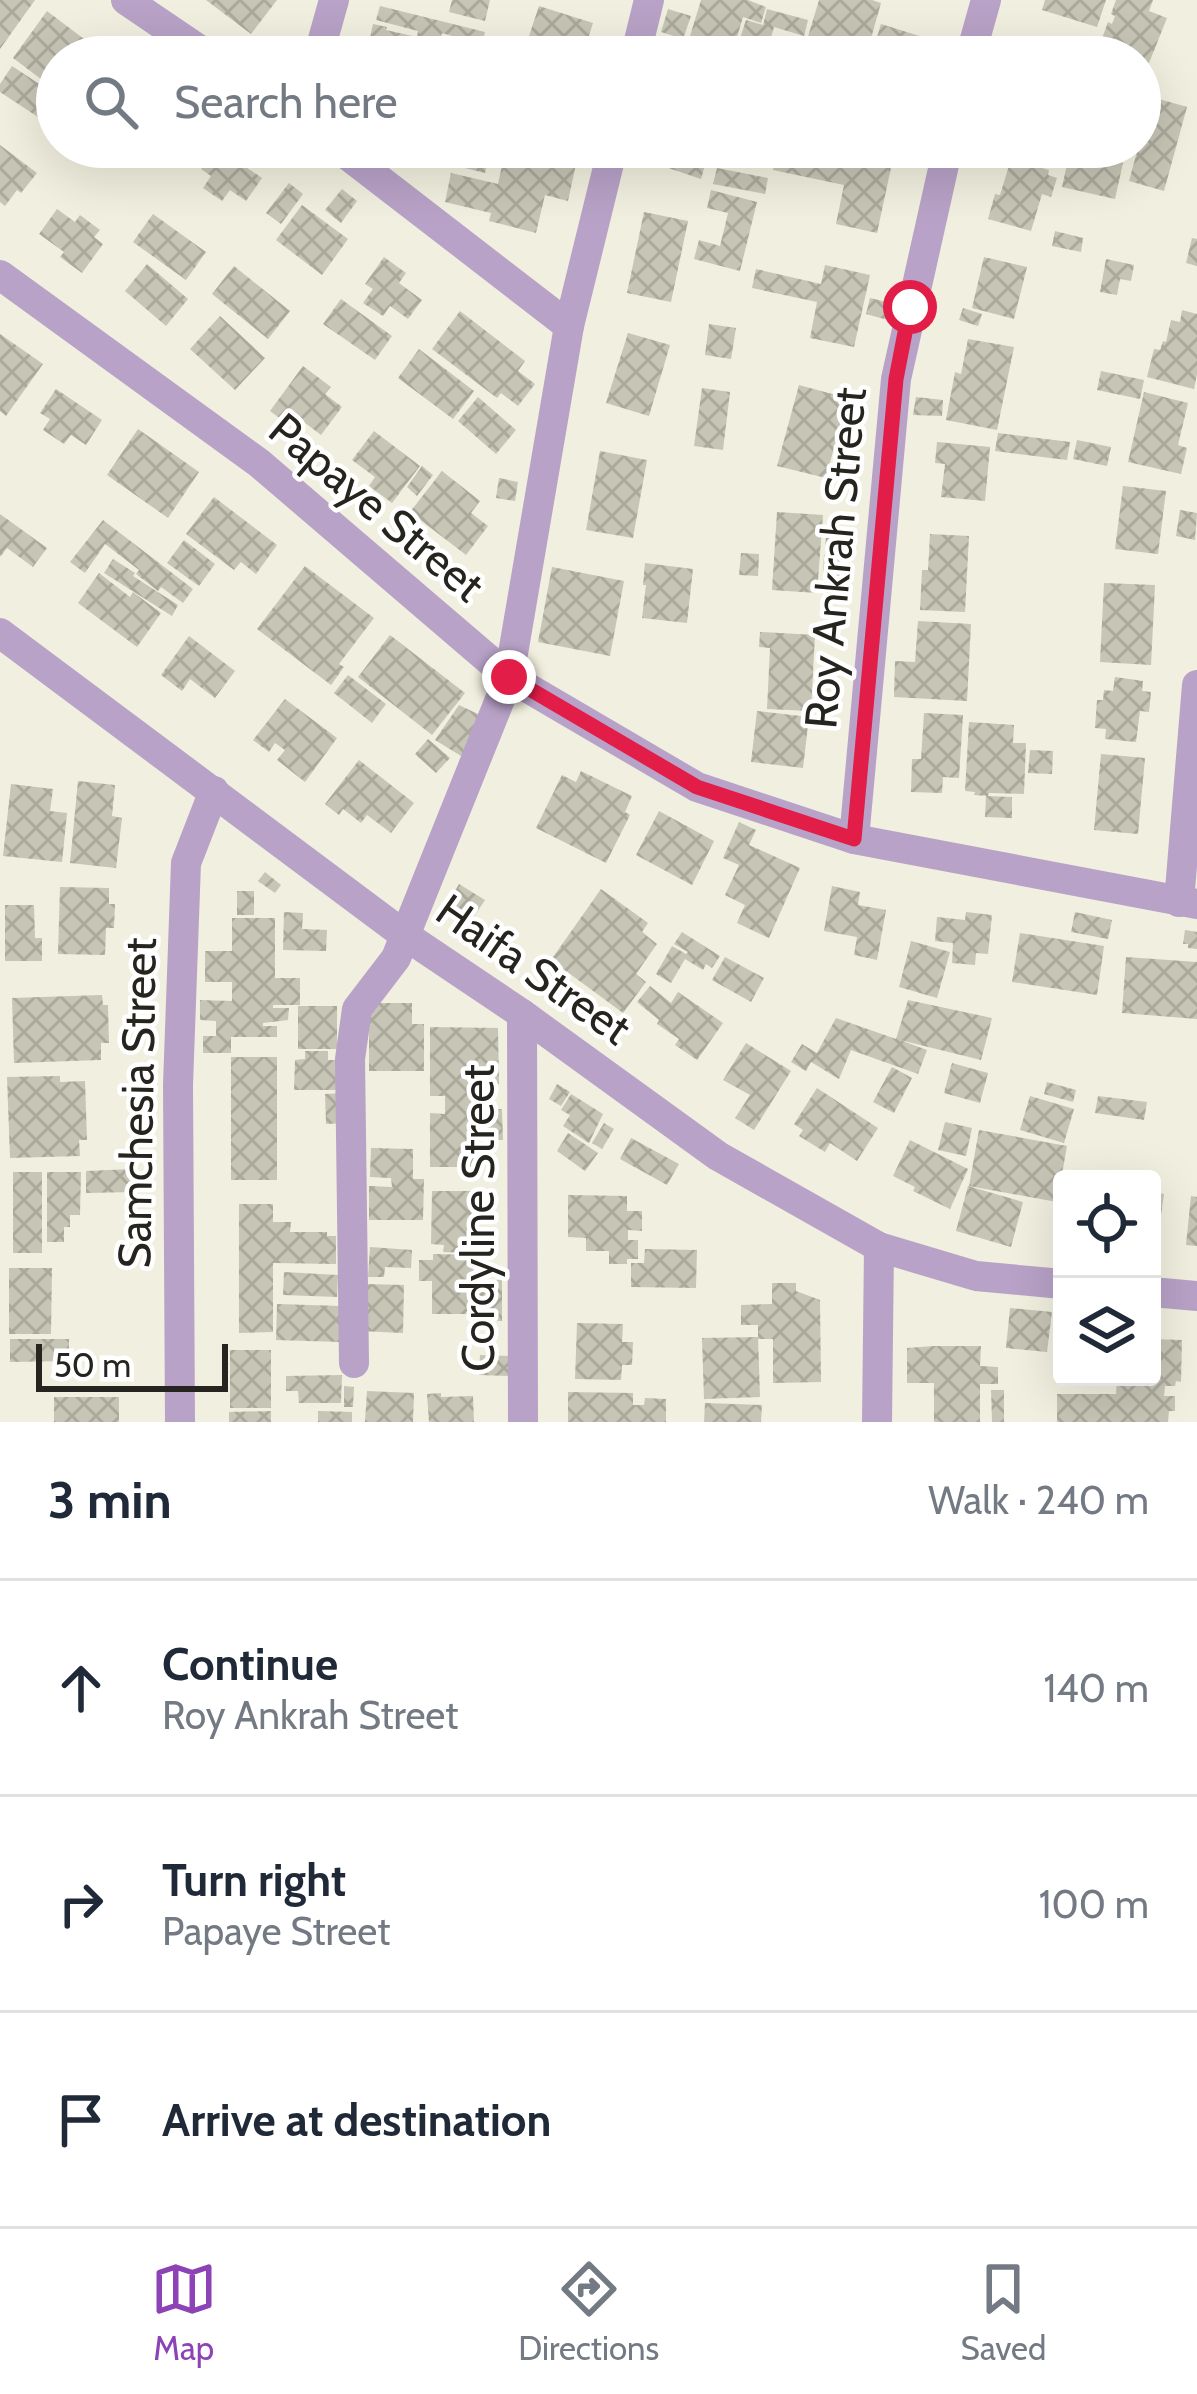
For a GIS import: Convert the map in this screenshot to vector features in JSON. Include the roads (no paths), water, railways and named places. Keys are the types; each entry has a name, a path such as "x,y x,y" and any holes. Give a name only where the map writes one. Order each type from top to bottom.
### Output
{"street":[{"path":"126,0 179,36"},
{"path":"324,36 334,0"},
{"path":"640,36 649,0"},
{"path":"976,36 986,0"},
{"path":"365,168 569,326"},
{"path":"354,1363 352,1038 357,1009 396,958 509,677 569,326 608,168"},
{"name":"Roy Ankrah Street","path":"854,839 896,379 943,168"},
{"name":"Papaye Street","path":"0,275 259,463 509,677 697,787 854,839 1188,903"},
{"name":"Haifa Street","path":"0,633 404,934 522,1013 718,1156 879,1247 976,1276 1053,1283"},
{"path":"1188,903 1197,685"},
{"name":"Samchesia Street","path":"180,1422 178,1085 186,863 214,791"},
{"name":"Cordyline Street","path":"522,1013 524,1422"},
{"path":"877,1422 879,1247"},
{"path":"1161,1293 1197,1296"}]}
